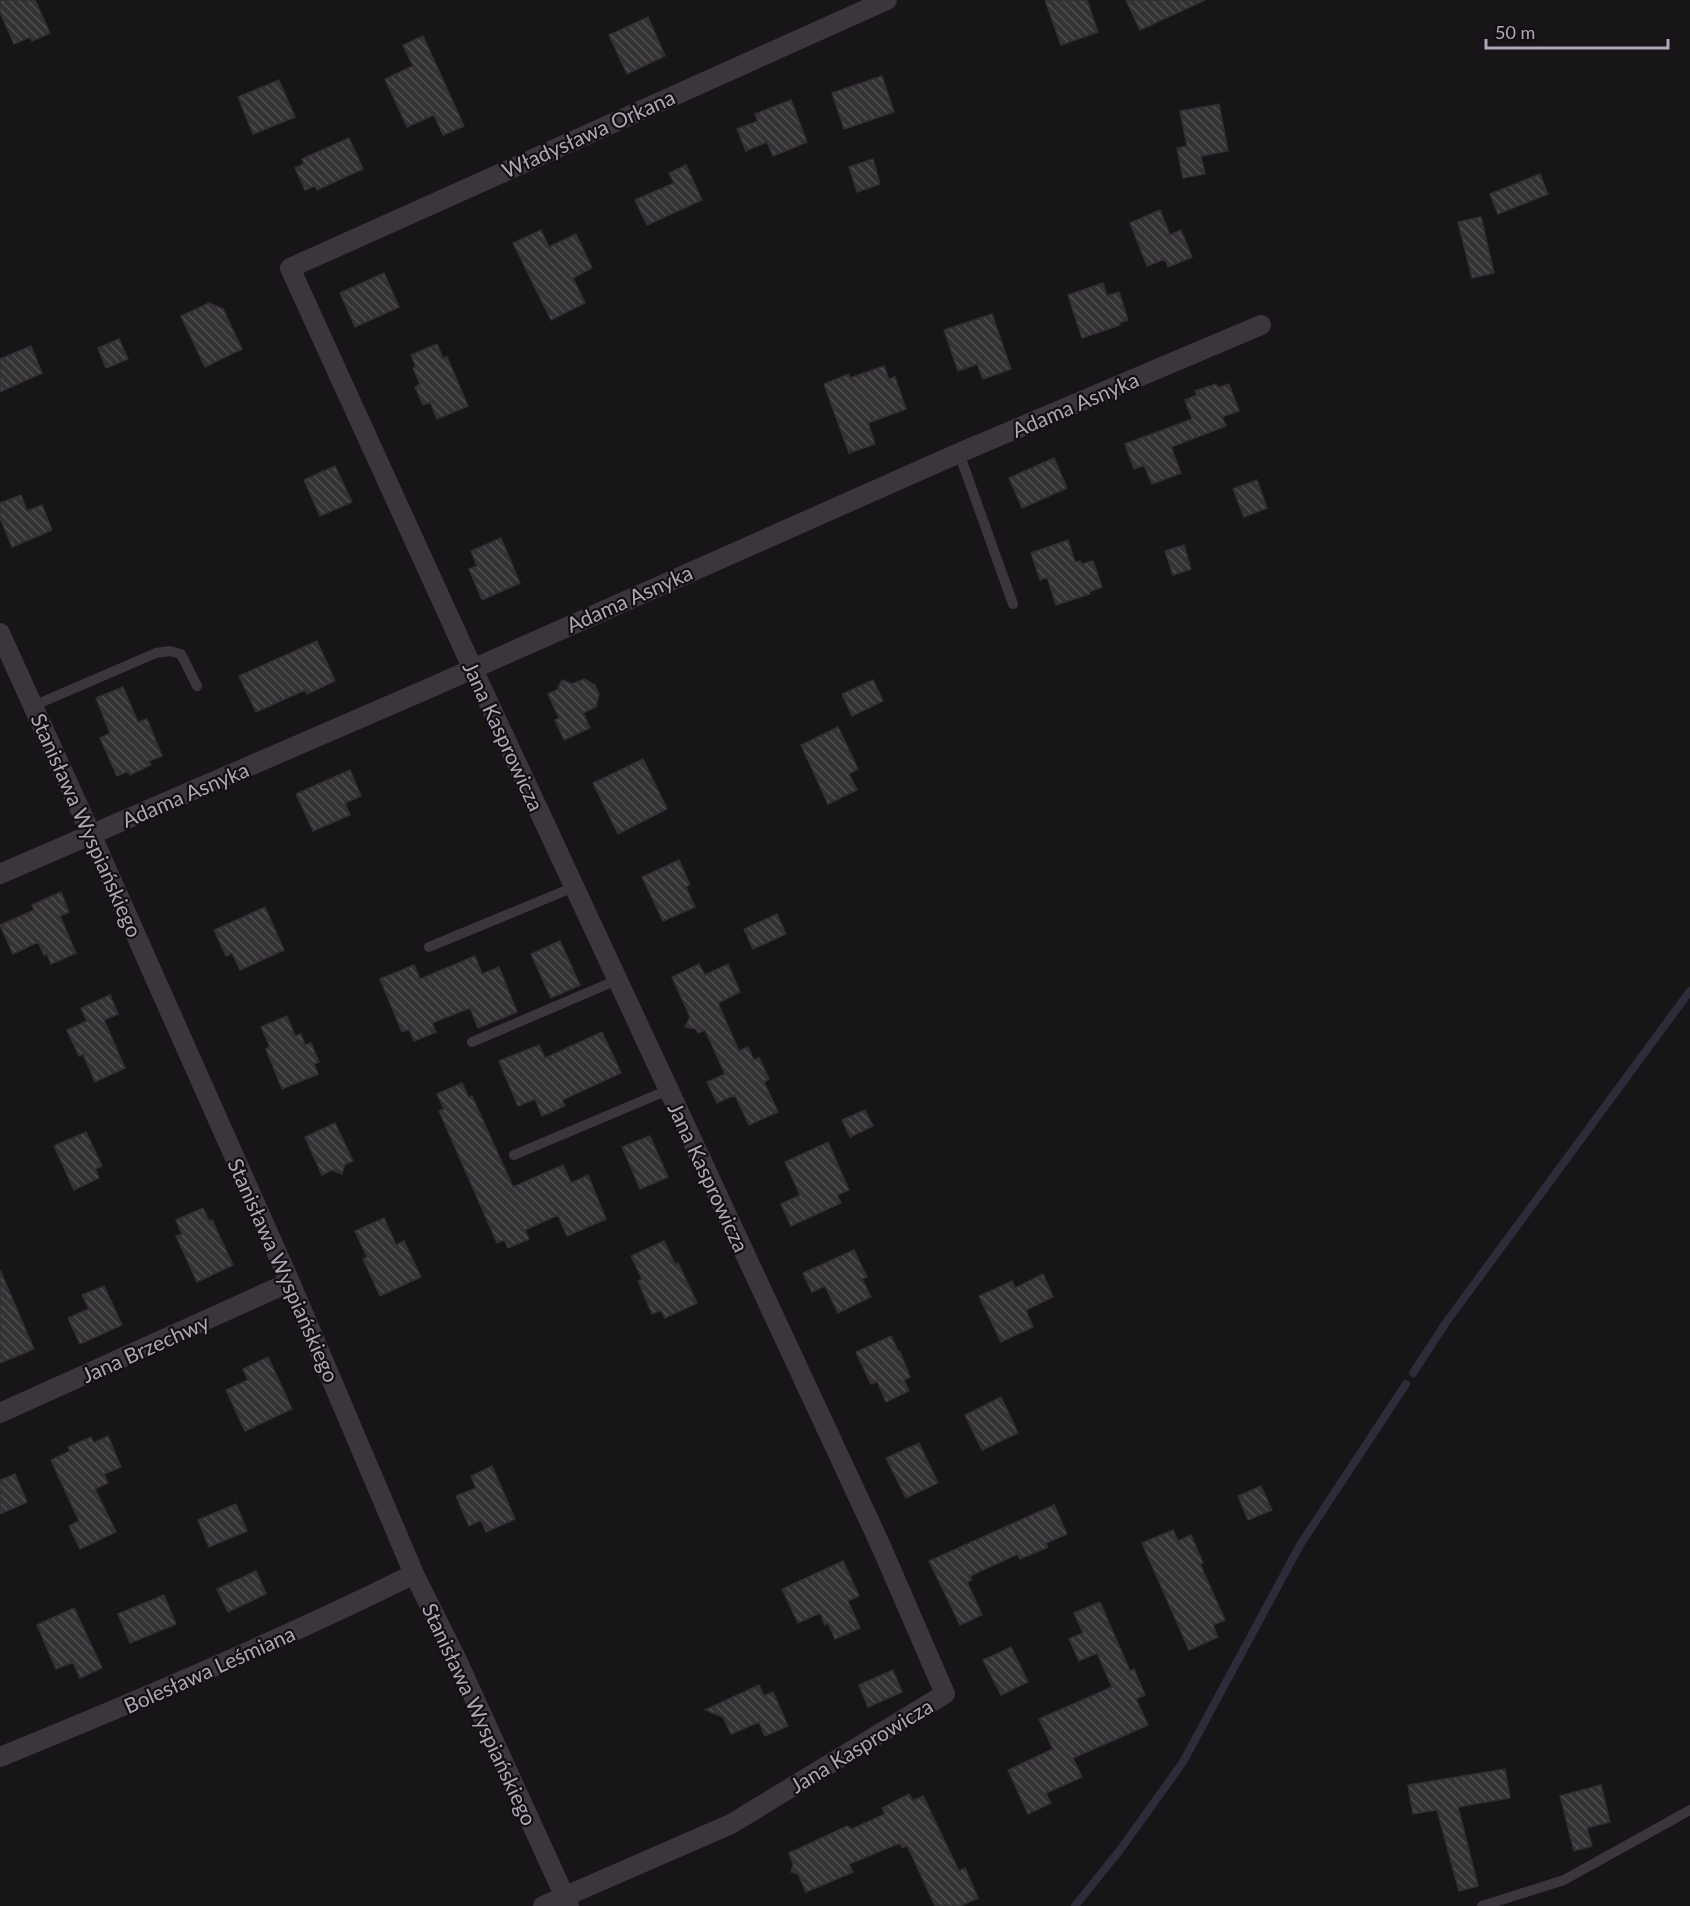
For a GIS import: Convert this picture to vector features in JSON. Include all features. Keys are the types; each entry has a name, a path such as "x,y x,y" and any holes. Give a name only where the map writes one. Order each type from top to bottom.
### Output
{"street":[{"name":"Władysława Orkana","path":"290,268 887,0"},
{"name":"Jana Kasprowicza","path":"290,268 472,667 880,1544 945,1694 731,1824 567,1901"},
{"name":"Adama Asnyka","path":"0,874 421,692 472,667 959,453 1261,325"},
{"name":"Stanisława Wyspiańskiego","path":"0,633 92,834 290,1282 414,1574 456,1658 567,1901"},
{"name":"Jana Brzechwy","path":"0,1413 290,1282"},
{"name":"Bolesława Leśmiana","path":"0,1757 149,1697 283,1637 414,1574"},
{"path":"543,1906 567,1901"}],"lane":[{"path":"959,453 1013,604"},
{"path":"33,706 156,653 170,651 181,654 197,686"},
{"path":"429,947 574,887"},
{"path":"472,1042 617,980"},
{"path":"514,1155 668,1090"},
{"path":"1482,1906 1563,1880 1690,1810"}],"building":[{"path":"0,0 35,0 50,33 32,41 30,37 14,44 0,12"},
{"path":"1045,0 1087,0 1098,32 1061,45"},
{"path":"1126,0 1205,0 1140,30"},
{"path":"648,17 665,56 627,74 609,35"},
{"path":"423,36 464,126 443,135 434,115 407,127 385,79 413,66 403,45"},
{"path":"882,76 894,112 844,129 832,93"},
{"path":"279,80 295,117 253,134 238,97"},
{"path":"791,100 807,142 773,156 767,142 746,151 737,129 758,121 755,114"},
{"path":"1219,104 1228,151 1201,156 1205,174 1183,178 1177,148 1187,146 1180,111"},
{"path":"349,138 363,169 317,190 315,186 305,190 295,168 304,164 302,159"},
{"path":"873,159 880,184 857,192 849,167"},
{"path":"686,165 702,200 647,225 635,200 674,183 669,173"},
{"path":"1540,174 1548,194 1498,214 1490,194"},
{"path":"1160,210 1170,235 1181,230 1192,257 1168,267 1165,259 1147,266 1130,223"},
{"path":"1481,217 1494,273 1472,278 1458,222"},
{"path":"541,230 549,247 576,234 592,268 573,278 585,303 551,320 513,243"},
{"path":"384,273 399,307 355,327 340,293"},
{"path":"1103,283 1107,296 1119,292 1128,320 1082,338 1068,295"},
{"path":"209,303 223,309 242,349 205,367 181,316"},
{"path":"992,314 1011,369 983,379 977,364 958,371 944,330"},
{"path":"119,339 128,359 106,368 98,348"},
{"path":"437,344 443,358 447,357 468,406 437,419 430,402 423,405 415,387 420,384 413,368 416,367 411,355"},
{"path":"31,346 42,373 0,392 0,359"},
{"path":"884,366 889,379 895,377 906,409 868,423 875,444 849,453 824,384 849,374 850,378"},
{"path":"1216,384 1218,388 1229,384 1239,411 1222,417 1226,426 1171,447 1181,473 1152,484 1144,465 1134,469 1125,444 1192,419 1185,400 1197,395 1195,391"},
{"path":"1054,458 1067,488 1022,508 1009,478"},
{"path":"335,466 352,502 320,516 304,480"},
{"path":"1257,480 1267,508 1244,517 1233,489"},
{"path":"21,495 27,511 42,505 52,530 12,547 0,518 0,503"},
{"path":"501,538 520,583 482,600 469,569 477,566 471,551"},
{"path":"1068,540 1075,562 1080,561 1082,564 1093,561 1102,587 1089,592 1090,594 1056,605 1047,577 1040,580 1031,553"},
{"path":"1184,545 1191,569 1173,575 1165,551"},
{"path":"317,641 335,681 307,694 305,690 256,712 239,676"},
{"path":"584,679 595,685 599,694 596,707 583,713 590,728 564,740 555,720 559,718 548,694 557,690 562,680 572,684"},
{"path":"873,680 883,701 852,716 842,694"},
{"path":"123,687 138,722 147,719 162,756 149,761 151,765 130,775 128,771 117,776 100,738 110,733 96,698"},
{"path":"838,727 858,769 849,774 857,790 828,804 801,745"},
{"path":"643,759 667,809 618,834 593,783"},
{"path":"350,770 361,796 345,803 350,815 313,831 296,794"},
{"path":"679,860 690,885 686,887 695,907 663,921 642,877"},
{"path":"61,892 69,912 60,916 76,953 51,964 38,942 13,954 0,925 34,910 32,905"},
{"path":"265,907 284,950 240,970 232,953 226,956 214,930"},
{"path":"777,914 786,934 753,949 744,929"},
{"path":"560,941 580,985 551,998 531,954"},
{"path":"475,956 482,974 499,967 517,1012 478,1028 470,1008 432,1023 436,1032 414,1041 409,1029 402,1032 380,979 414,965 420,979"},
{"path":"699,964 705,975 728,964 740,992 718,1003 739,1051 748,1047 754,1060 759,1058 769,1079 764,1082 778,1112 749,1125 735,1095 717,1103 707,1082 725,1074 705,1030 698,1033 696,1029 685,1027 690,1017 672,977"},
{"path":"110,995 118,1014 104,1020 125,1068 95,1082 83,1054 79,1056 67,1030 87,1021 81,1008"},
{"path":"287,1016 295,1036 301,1034 305,1045 311,1043 319,1062 314,1064 318,1074 282,1089 266,1049 270,1047 261,1027"},
{"path":"602,1032 621,1073 562,1100 565,1106 542,1116 535,1099 518,1106 499,1061 539,1045 545,1058"},
{"path":"462,1083 469,1098 472,1096 513,1187 563,1165 571,1183 588,1175 606,1219 567,1236 558,1215 525,1230 529,1239 508,1248 504,1240 497,1243 439,1111 444,1109 437,1094"},
{"path":"865,1110 873,1126 850,1137 842,1120"},
{"path":"335,1123 353,1161 345,1164 342,1174 332,1170 322,1175 305,1137"},
{"path":"86,1132 102,1166 95,1169 99,1178 74,1190 54,1146"},
{"path":"650,1136 668,1177 640,1189 622,1147"},
{"path":"828,1142 849,1190 837,1195 841,1203 791,1226 781,1204 800,1195 785,1162"},
{"path":"203,1208 209,1221 212,1220 233,1265 197,1282 176,1236 182,1234 176,1220"},
{"path":"384,1218 396,1245 404,1241 421,1277 380,1296 363,1259 367,1257 355,1231"},
{"path":"664,1241 675,1264 678,1263 697,1303 665,1318 661,1310 652,1314 638,1281 642,1279 631,1256"},
{"path":"854,1250 867,1277 862,1279 871,1297 838,1313 825,1286 812,1292 803,1273"},
{"path":"0,1270 34,1349 0,1363"},
{"path":"1043,1274 1053,1297 1026,1310 1033,1327 1001,1342 979,1296 1012,1281 1015,1288"},
{"path":"104,1286 122,1325 80,1344 68,1318 89,1309 82,1295"},
{"path":"891,1336 910,1377 904,1380 909,1391 886,1402 877,1381 871,1384 856,1352"},
{"path":"268,1357 292,1409 245,1431 226,1390 248,1380 243,1369"},
{"path":"1001,1397 1018,1433 982,1450 965,1415"},
{"path":"108,1436 121,1467 104,1474 108,1483 95,1489 116,1532 80,1549 69,1526 79,1521 51,1460 70,1451 68,1447 91,1437 94,1443"},
{"path":"919,1443 938,1483 906,1498 886,1458"},
{"path":"492,1466 515,1519 486,1532 481,1520 469,1526 456,1496 476,1488 471,1476"},
{"path":"15,1474 27,1502 0,1514 0,1480"},
{"path":"1261,1486 1272,1510 1248,1520 1238,1496"},
{"path":"236,1504 247,1531 209,1547 198,1520"},
{"path":"1054,1505 1067,1534 1046,1543 1048,1547 1020,1559 1018,1554 970,1576 972,1580 967,1582 982,1615 960,1625 929,1561"},
{"path":"1173,1530 1178,1541 1191,1535 1203,1563 1200,1564 1225,1620 1213,1625 1218,1637 1189,1650 1142,1543"},
{"path":"843,1561 859,1596 848,1601 860,1628 835,1639 828,1623 825,1625 820,1613 798,1623 782,1589"},
{"path":"256,1571 266,1594 228,1612 217,1589"},
{"path":"164,1595 176,1624 130,1643 118,1614"},
{"path":"1100,1602 1130,1671 1134,1669 1145,1695 1136,1699 1148,1725 1073,1758 1082,1777 1046,1793 1051,1803 1028,1814 1008,1770 1053,1749 1039,1719 1112,1687 1097,1653 1079,1661 1069,1639 1083,1633 1074,1613"},
{"path":"74,1608 102,1668 80,1678 73,1662 56,1669 37,1625"},
{"path":"1011,1647 1028,1682 1001,1695 983,1660"},
{"path":"893,1670 902,1692 868,1707 859,1685"},
{"path":"759,1685 764,1696 773,1692 788,1726 765,1736 759,1722 731,1734 723,1717 705,1710"},
{"path":"1505,1769 1510,1798 1458,1807 1478,1886 1459,1891 1437,1810 1413,1814 1408,1785"},
{"path":"1601,1785 1610,1822 1587,1828 1592,1846 1574,1851 1560,1796"},
{"path":"909,1794 913,1801 923,1796 959,1871 965,1868 978,1898 960,1906 935,1906 907,1845 902,1848 900,1843 849,1864 853,1872 806,1892 798,1874 791,1872 793,1864 789,1853 847,1826 852,1829 885,1814 882,1808"}],"waterway":[{"path":"1413,1373 1447,1321 1690,991"},
{"path":"1075,1906 1120,1850 1183,1762 1300,1545 1406,1384"}]}
